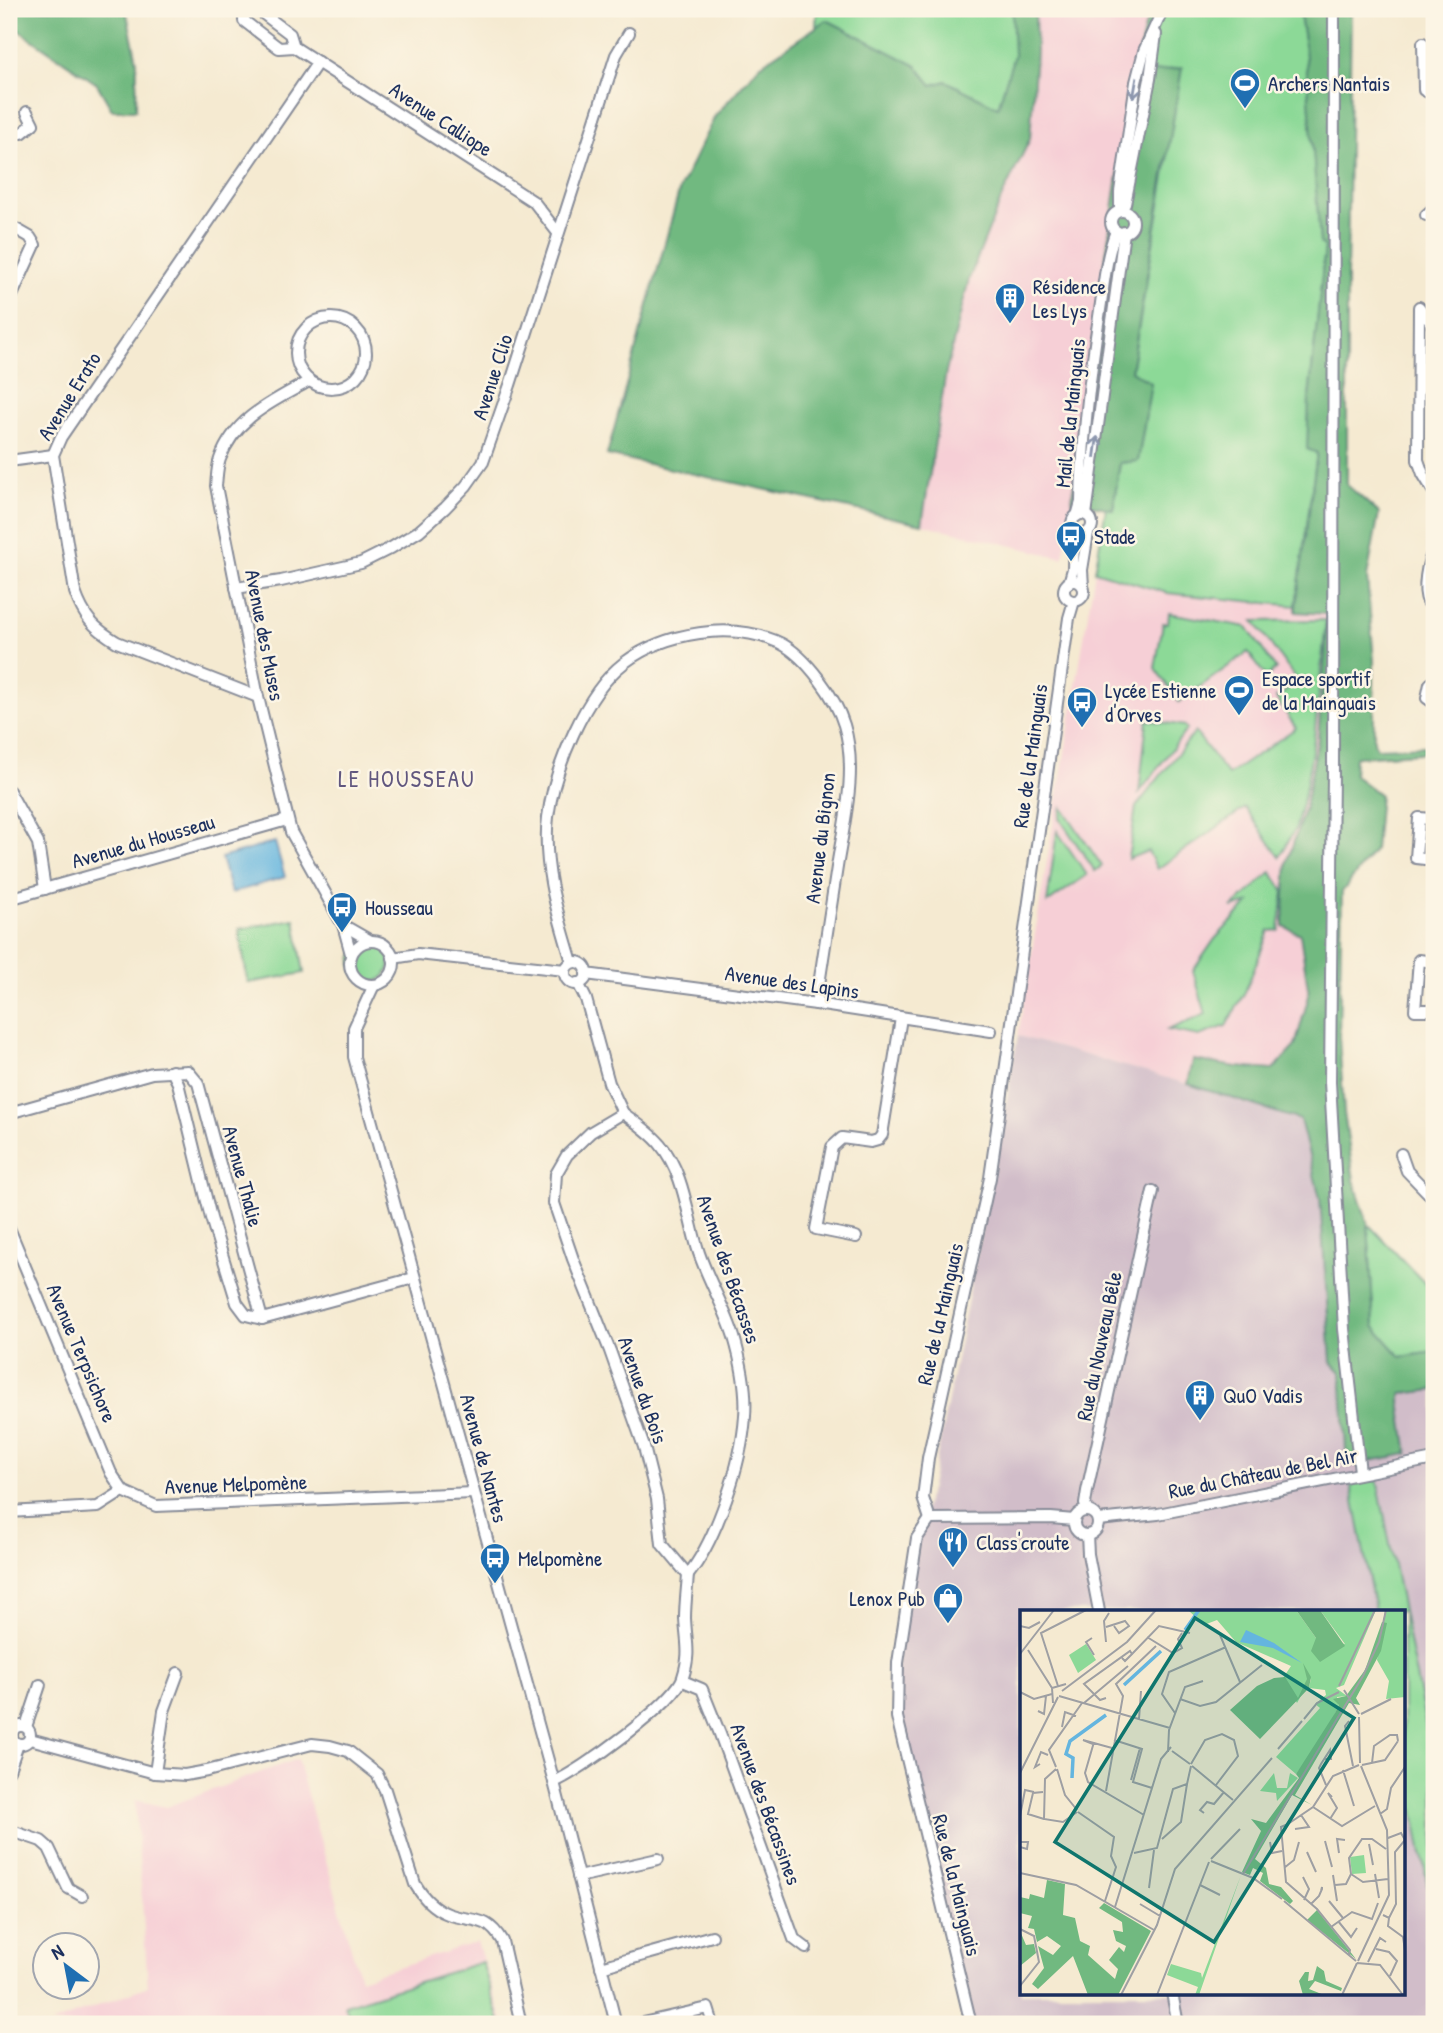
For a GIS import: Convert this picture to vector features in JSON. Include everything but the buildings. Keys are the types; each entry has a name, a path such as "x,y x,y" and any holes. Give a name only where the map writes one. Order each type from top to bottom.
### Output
{"street":[{"name":"Avenue Calliope","path":"294,47 290,34 249,9 244,21 279,47 294,47 534,202 558,233"},
{"path":"1122,211 1119,192 1136,82 1144,51 1163,9"},
{"path":"1334,9 1330,1082 1344,1329 1360,1472"},
{"name":"Avenue Clio","path":"236,588 282,581 361,563 419,531 445,509 483,462 616,55 629,33"},
{"path":"1423,43 1424,90 1432,94"},
{"name":"Avenue Erato","path":"258,697 117,642 97,630 81,610 75,592 53,455 61,437 318,62"},
{"path":"9,133 22,133 33,124 27,113"},
{"path":"1122,211 1130,215 1133,222 1130,228 1120,232 1106,220 1122,211"},
{"path":"9,225 30,237 35,246 9,302"},
{"name":"Mail de la Mainguais","path":"1082,515 1120,276 1120,232"},
{"path":"1434,327 1419,307 1418,460 1434,492"},
{"path":"322,318 344,320 354,326 365,346 366,358 362,370 344,385 332,388 309,381 296,362 295,351 303,330 322,318"},
{"name":"Avenue des Muses","path":"309,381 252,414 233,435 220,460 216,486 258,697 287,820 291,832 343,925 351,954"},
{"path":"1419,388 1434,381"},
{"path":"9,461 53,455"},
{"path":"1082,515 1092,523 1082,570 1083,596 1074,601 1068,599 1065,588 1073,569 1072,522 1082,515"},
{"path":"1074,531 1080,534 1088,533"},
{"path":"1434,550 1430,556 1431,576 1425,596 1428,602 1434,603"},
{"path":"1069,583 1078,582 1083,586"},
{"name":"Rue de la Mainguais","path":"971,2024 897,1717 898,1663 917,1538 930,1519 923,1498 926,1467 990,1178 1067,631 1074,601"},
{"name":"Avenue du Bignon","path":"568,966 550,881 547,847 548,818 564,752 603,683 623,664 652,645 694,633 723,631 780,643 806,663 825,687 844,725 850,760 847,804 816,1004"},
{"path":"1434,681 1430,684 1427,698 1434,703"},
{"path":"9,791 38,843 45,888"},
{"path":"1434,819 1419,818 1416,858 1434,860"},
{"name":"Avenue du Housseau","path":"9,899 287,820"},
{"path":"343,925 371,941 385,945 393,958 392,972 387,979 367,985 356,979 350,967 351,954 359,944 371,941"},
{"path":"393,958 418,954 568,966 582,964 586,974 584,980 578,983 568,981 568,966"},
{"path":"1434,962 1419,960 1415,1010 1434,1010"},
{"name":"Avenue des Lapins","path":"586,974 816,1004 991,1031"},
{"path":"578,983 586,999 609,1083 623,1113"},
{"name":"Avenue de Nantes","path":"374,985 355,1028 354,1057 554,1782 616,2024"},
{"path":"856,1237 816,1229 832,1147 842,1138 871,1142 882,1135 901,1018"},
{"path":"9,1113 152,1073 172,1071 178,1083 211,1218 237,1303 246,1315 262,1319 414,1278"},
{"name":"Avenue Thalie","path":"172,1071 187,1071 198,1083 262,1319"},
{"name":"Avenue du Bois","path":"623,1113 591,1132 567,1155 556,1174 555,1203 566,1241 610,1351 644,1447 657,1499 662,1544 688,1575"},
{"name":"Avenue des Bécasses","path":"623,1113 659,1143 675,1167 699,1252 734,1338 744,1386 745,1415 736,1468 714,1529 688,1575"},
{"path":"1401,1154 1407,1171 1434,1199"},
{"name":"Rue du Nouveau Bêle","path":"1087,1510 1087,1492 1153,1191"},
{"name":"Avenue Terpsichore","path":"9,1228 111,1473 123,1491"},
{"name":"Rue du Château de Bel Air","path":"1098,1520 1158,1514 1434,1459"},
{"path":"9,1512 98,1507 123,1491"},
{"name":"Avenue Melpomène","path":"123,1491 156,1506 473,1493"},
{"path":"1087,1510 1094,1513 1098,1520 1094,1532 1087,1535 1077,1530 1074,1520 1080,1512 1087,1510"},
{"path":"930,1519 1074,1520"},
{"path":"1087,1535 1099,1610"},
{"path":"554,1782 644,1721 666,1701 682,1681 689,1651 685,1618 688,1575"},
{"path":"155,1773 163,1712 178,1673"},
{"name":"Avenue des Bécassines","path":"682,1681 702,1689 794,1939 806,1948"},
{"path":"26,1727 40,1685"},
{"path":"9,1770 13,1737 18,1727 26,1727"},
{"path":"13,1737 25,1744 30,1739 30,1732 26,1727"},
{"path":"30,1739 155,1773 185,1775 312,1744 348,1751 377,1774 415,1884 423,1898 449,1914 486,1923 502,1941 522,2024"},
{"path":"9,1830 41,1841 49,1848 68,1888 82,1896"},
{"path":"578,1877 658,1858"},
{"path":"601,1967 712,1936"},
{"path":"1172,1994 1178,2024"},
{"path":"638,2024 708,2008 713,2024"}],"shaded area":[{"path":"1035,9 1153,9 1144,27 1082,408 1063,558 922,524 946,372 969,279 1002,197 1030,139 1036,52"},
{"path":"1095,571 1167,593 1296,606 1297,612 1329,613 1318,739 1305,807 1287,863 1309,995 1295,1046 1273,1070 1193,1060 1188,1084 1018,1036"},
{"path":"1018,1036 1188,1084 1300,1120 1320,1198 1331,1360 1341,1371 1347,1465 1400,1401 1402,1394 1434,1390 1434,1767 1377,1479 1351,1486 1375,1610 1020,1610 1020,1994 1404,1994 1404,1759 1434,1918 1434,2024 970,2024 893,1694 912,1551 931,1487"},
{"path":"297,1759 360,1979 477,1942 504,2024 51,2024 148,1986 135,1800 166,1807"}],"green space":[{"path":"9,9 126,9 137,61 136,110 112,110 97,84 9,26"},
{"path":"817,9 1024,9 1015,135 816,29"},
{"path":"1012,9 1035,9 1036,52 1030,139 1002,197 969,279 946,372 922,524 607,455 680,188 715,116 760,65 827,20 917,66 932,85 946,81 998,107 1014,55"},
{"path":"1153,9 1299,9 1304,40 1308,41 1320,243 1325,246 1309,398 1317,452 1296,606 1167,593 1095,571 1106,508 1113,509 1120,463 1138,460 1151,383 1131,371 1168,159 1134,74 1145,27"},
{"path":"1299,9 1351,9 1347,485 1379,513 1367,577 1374,661 1374,742 1377,748 1427,746 1427,749 1434,749 1434,752 1355,757 1354,775 1380,795 1375,849 1342,892 1339,1037 1344,1113 1354,1180 1368,1224 1374,1326 1401,1357 1434,1352 1434,1390 1402,1394 1400,1401 1408,1454 1347,1465 1341,1372 1331,1361 1320,1198 1300,1120 1188,1084 1193,1060 1273,1070 1295,1046 1309,995 1300,934 1283,926 1287,863 1305,807 1318,739 1328,614 1296,612 1317,453 1307,449 1309,398 1325,247 1320,243 1305,46"},
{"path":"1182,68 1131,371 1151,383 1138,461 1120,463 1113,509 1072,502 1082,408 1134,74"},
{"path":"1169,613 1247,627 1276,669 1266,677 1248,652 1179,702 1155,668 1163,623 1168,623"},
{"path":"1326,620 1314,740 1305,792 1296,827 1280,857 1245,808 1157,869 1148,851 1128,859 1136,807 1195,732 1228,775 1296,728 1276,698 1298,682 1254,621"},
{"path":"1147,720 1185,726 1187,729 1139,793"},
{"path":"1062,807 1102,866 1095,871 1060,819"},
{"path":"1057,831 1087,875 1047,903"},
{"path":"1271,872 1284,891 1279,930 1269,931 1245,992 1226,1026 1199,1036 1168,1030 1206,1014 1193,971 1215,939 1249,903 1232,908"},
{"path":"295,919 304,973 248,983 239,929"},
{"path":"371,944 384,950 390,963 384,976 371,982 358,976 352,963 358,950"},
{"path":"1368,1224 1434,1293 1434,1352 1401,1357 1374,1327"},
{"path":"1377,1479 1403,1610 1375,1610 1351,1485"},
{"path":"1404,1615 1434,1767 1434,1918 1404,1759"},
{"path":"482,1962 501,2024 351,2024 345,2005"}],"water":[{"path":"275,842 285,877 231,893 221,858"}],"place":[{"name":"Archers Nantais","path":"1245,110"},
{"name":"Résidence Les Lys","path":"1010,325"},
{"name":"Stade","path":"1071,563"},
{"name":"Espace sportif de la Mainguais","path":"1239,717"},
{"name":"Lycée Estienne d'Orves","path":"1082,729"},
{"name":"Housseau","path":"342,934"},
{"name":"QuO Vadis","path":"1200,1422"},
{"name":"Class'croute","path":"953,1569"},
{"name":"Melpomène","path":"495,1585"},
{"name":"Lenox Pub","path":"948,1625"}],"district":[{"name":"LE HOUSSEAU","path":"407,778"}]}
